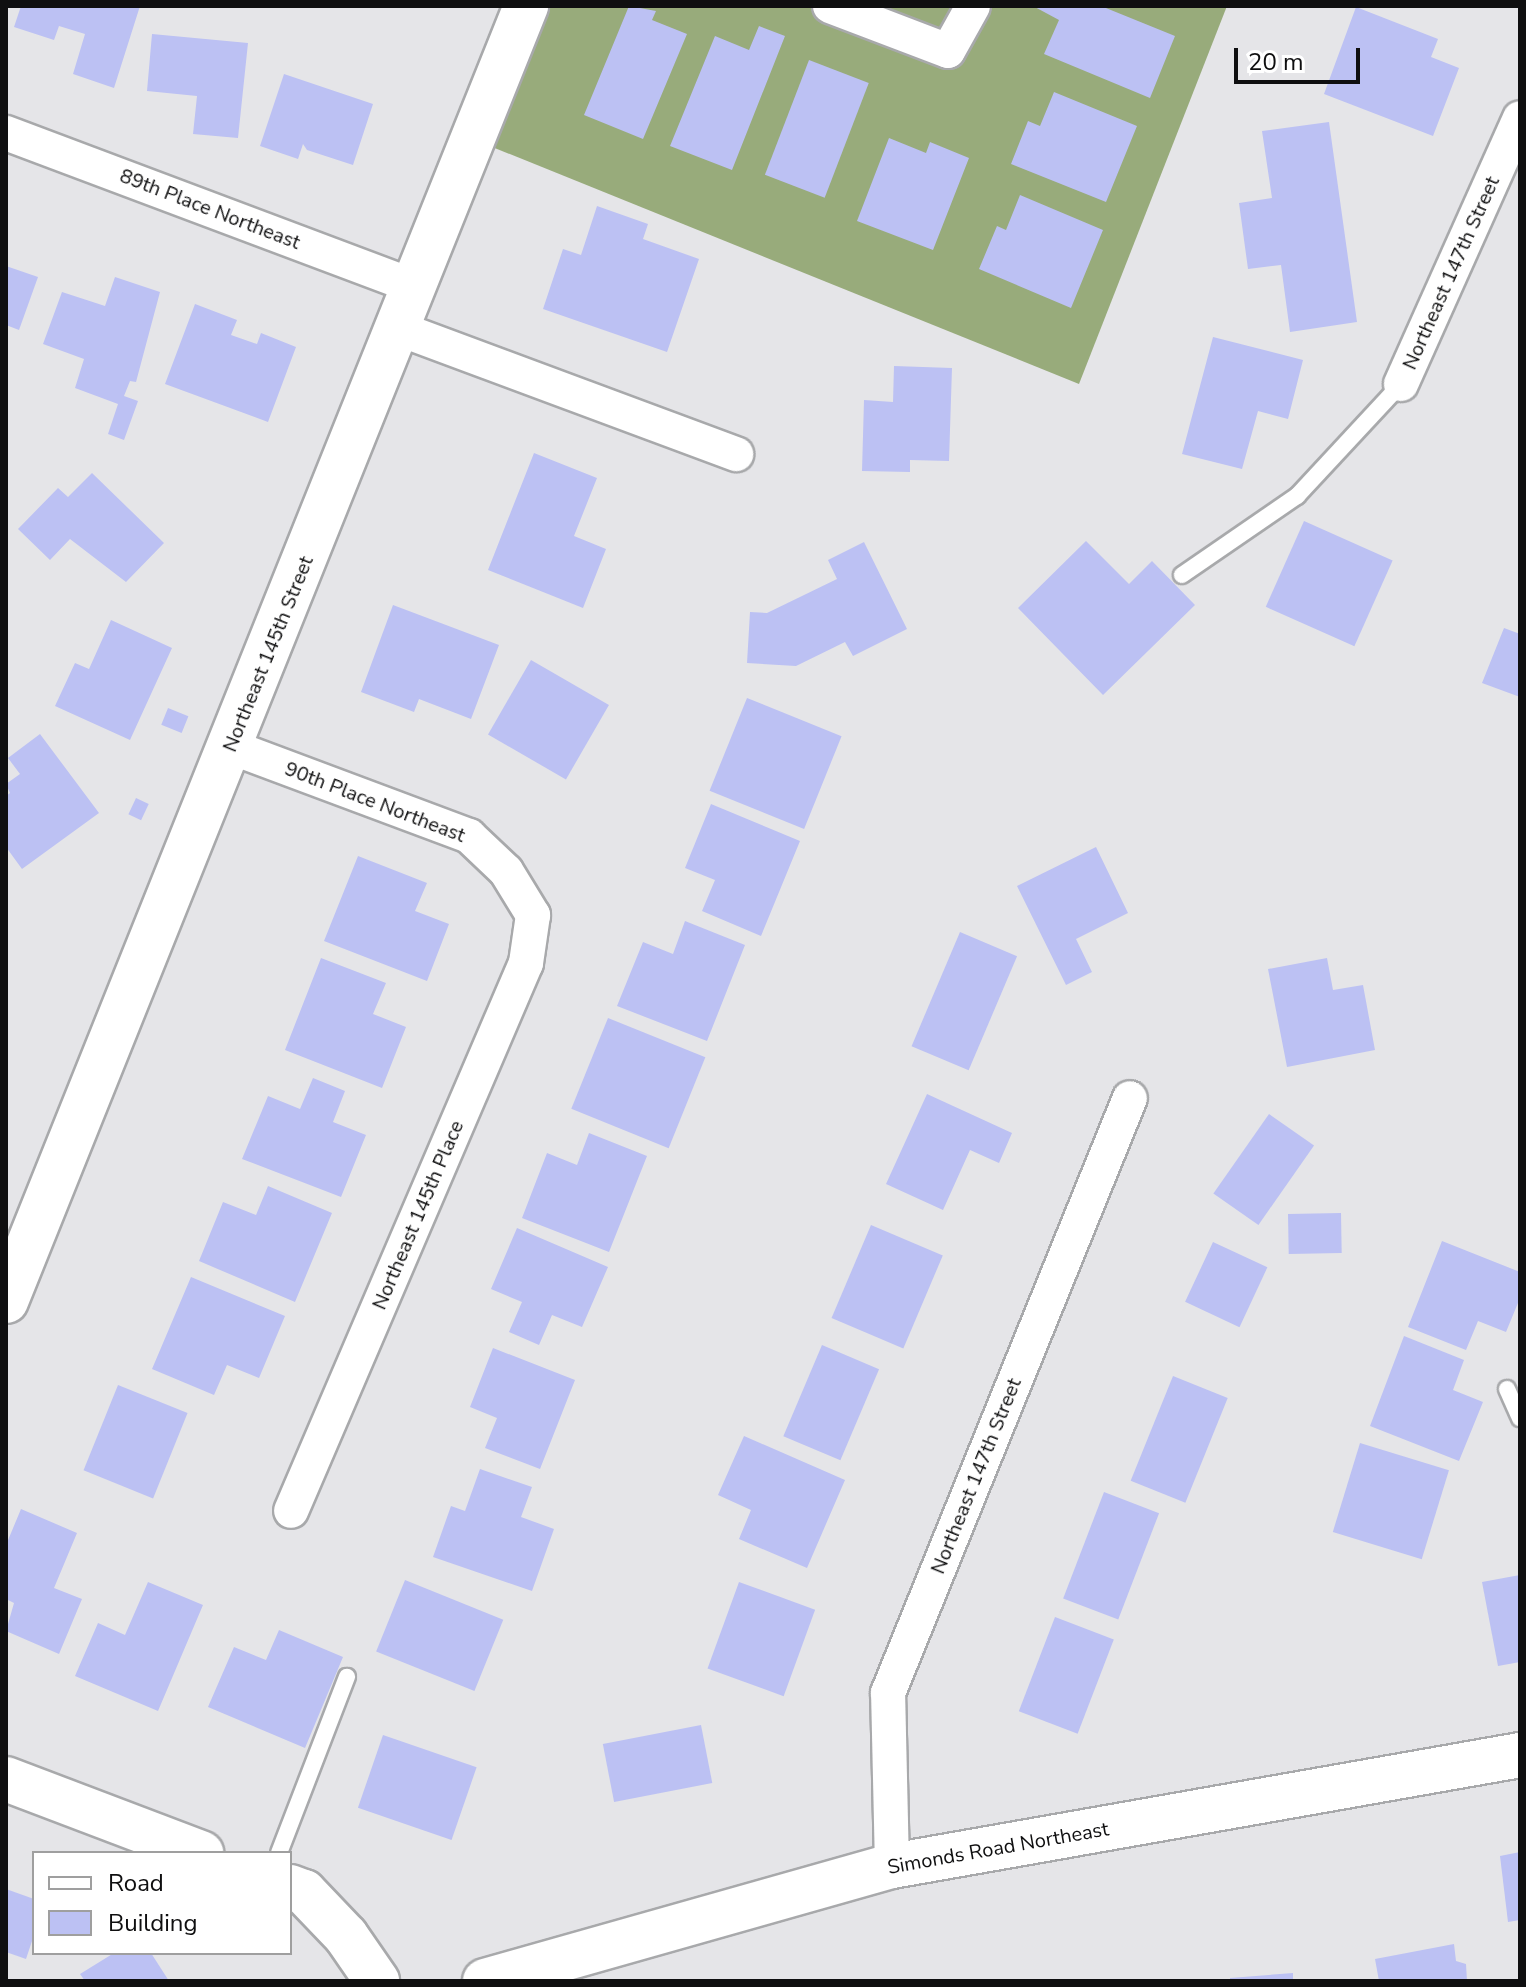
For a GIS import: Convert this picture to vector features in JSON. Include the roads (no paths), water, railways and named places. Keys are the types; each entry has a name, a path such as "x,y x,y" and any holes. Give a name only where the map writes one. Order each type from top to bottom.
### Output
{"street":[{"name":"Northeast 145th Street","path":"6,1301 526,6"},
{"path":"830,6 948,51 973,6"},
{"name":"Northeast 147th Street","path":"1401,384 1520,118"},
{"name":"89th Place Northeast","path":"6,133 414,286"},
{"path":"397,328 736,454"},
{"name":"90th Place Northeast","path":"231,747 469,836 506,871 533,915"},
{"name":"Northeast 145th Place","path":"291,1511 526,963 533,915"},
{"name":"Northeast 147th Street","path":"892,1866 888,1693 1130,1098"},
{"name":"Simonds Road Northeast","path":"485,1981 892,1866 1520,1755"},
{"path":"6,1779 196,1851"},
{"path":"292,1888 304,1892 346,1936 377,1981"}],"lane":[{"path":"1182,575 1297,496 1401,384"},
{"path":"1507,1389 1520,1418"},
{"path":"280,1851 347,1677"}]}
